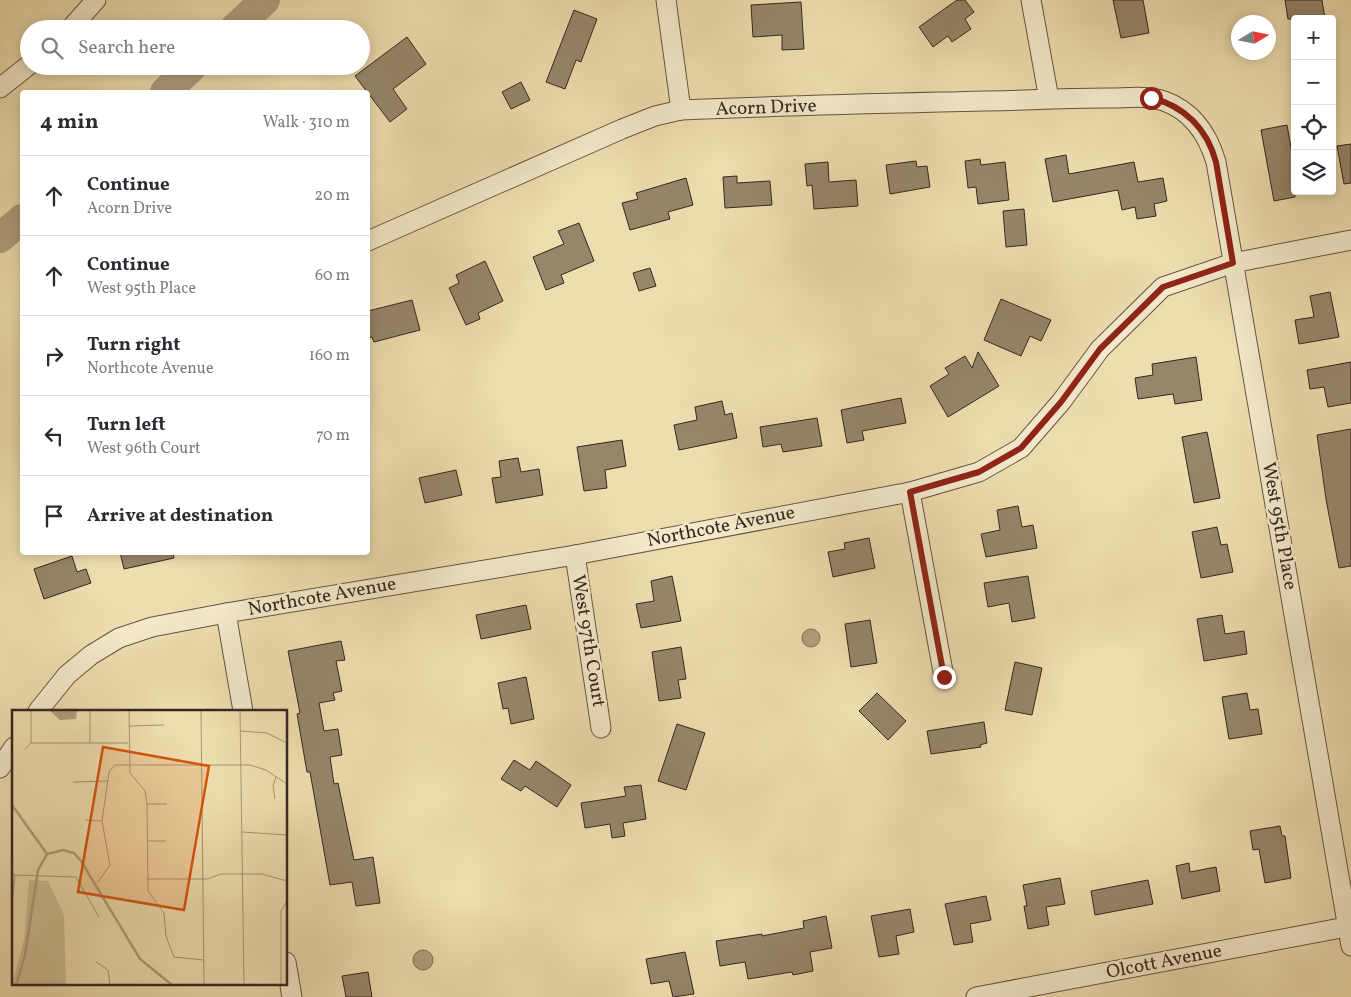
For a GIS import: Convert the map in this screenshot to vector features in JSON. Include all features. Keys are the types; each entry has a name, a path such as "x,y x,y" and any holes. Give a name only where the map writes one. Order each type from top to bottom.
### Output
{"street":[{"path":"78,20 96,0"},
{"path":"666,0 681,110"},
{"path":"1031,0 1049,99"},
{"path":"0,88 20,72"},
{"name":"Acorn Drive","path":"370,240 622,129 655,116 681,110 1049,99 1151,98 1164,102 1186,114"},
{"name":"West 95th Place","path":"1186,114 1196,122 1212,147 1216,162 1351,946"},
{"name":"Northcote Avenue","path":"39,710 67,675 105,646 127,635 152,627 575,554 910,492 979,472 1021,448 1061,402 1100,349 1163,287 1233,263 1351,240"},
{"path":"910,492 944,677"},
{"name":"West 97th Court","path":"575,554 601,728"},
{"path":"226,613 243,710"},
{"path":"0,768 12,751"},
{"name":"Olcott Avenue","path":"976,997 1349,927"},
{"path":"288,974 292,997"}],"shaded area":[{"path":"811,629 817,632 820,638 817,644 811,647 805,644 802,638 805,632"},
{"path":"423,950 430,953 433,960 430,967 423,970 416,967 413,960 416,953"}],"building":[{"path":"957,0 965,0 974,12 965,19 971,29 952,42 948,36 933,47 919,27"},
{"path":"1113,0 1143,0 1149,33 1121,38"},
{"path":"1285,0 1322,0 1324,15 1291,15 1291,19 1288,19"},
{"path":"801,2 804,49 782,50 782,35 753,37 751,5"},
{"path":"574,10 597,19 581,62 576,60 565,89 546,82"},
{"path":"407,37 426,64 393,89 407,109 390,122 370,96 370,90 366,90 355,76 370,75 370,65"},
{"path":"521,82 530,100 511,109 502,92"},
{"path":"1287,125 1291,148 1291,195 1295,195 1295,197 1274,201 1261,130"},
{"path":"1351,144 1351,183 1344,184 1337,146"},
{"path":"1066,155 1069,174 1134,162 1138,182 1163,178 1167,201 1154,204 1156,216 1137,219 1135,207 1122,210 1118,190 1053,202 1045,159"},
{"path":"980,159 981,165 1005,162 1009,200 978,204 976,187 968,188 965,161"},
{"path":"916,161 917,167 927,166 930,187 890,194 886,165"},
{"path":"828,162 829,182 856,180 858,206 814,209 812,185 807,186 805,164"},
{"path":"737,176 737,183 770,181 772,205 725,208 723,177"},
{"path":"686,178 693,205 668,212 670,219 630,230 622,203 638,199 636,193"},
{"path":"1024,209 1027,245 1006,247 1003,211"},
{"path":"579,223 594,261 561,275 564,283 546,290 533,257 564,244 558,231"},
{"path":"485,261 503,301 478,313 480,319 466,325 449,288 459,283 456,275"},
{"path":"650,268 656,286 639,291 633,273"},
{"path":"1330,292 1339,337 1299,344 1295,320 1314,317 1310,296"},
{"path":"1001,299 1051,320 1041,341 1030,336 1021,356 984,340"},
{"path":"412,300 420,330 374,342 372,337 370,338 370,310"},
{"path":"978,352 999,386 948,417 930,386 949,374 945,368 965,356 972,368"},
{"path":"1196,357 1202,400 1175,404 1173,394 1138,399 1135,378 1153,375 1152,364"},
{"path":"1351,362 1351,403 1328,407 1324,387 1310,389 1307,370"},
{"path":"901,398 906,423 862,431 864,440 847,443 841,410"},
{"path":"722,401 725,415 732,413 737,438 679,450 674,425 697,420 695,407"},
{"path":"817,418 822,446 783,452 781,444 763,447 760,427"},
{"path":"1351,429 1351,566 1339,568 1326,499 1317,435"},
{"path":"1207,432 1220,498 1194,503 1182,437"},
{"path":"622,440 626,466 605,470 607,488 584,491 577,447"},
{"path":"518,458 521,472 539,469 543,495 496,503 492,478 501,477 499,461"},
{"path":"456,470 462,495 425,503 419,478"},
{"path":"1018,506 1022,527 1033,525 1037,548 986,557 981,534 1000,530 997,510"},
{"path":"1217,527 1221,545 1227,544 1233,572 1201,578 1192,532"},
{"path":"869,538 875,568 833,577 828,552 845,549 844,543"},
{"path":"121,555 174,555 174,558 124,569"},
{"path":"72,556 77,572 86,569 91,583 44,599 34,569"},
{"path":"672,576 681,621 641,628 636,604 654,601 651,581"},
{"path":"1028,576 1035,618 1012,622 1009,603 988,607 984,583"},
{"path":"526,605 531,629 481,639 476,615"},
{"path":"1222,615 1225,634 1244,631 1247,654 1204,661 1197,619"},
{"path":"870,620 877,663 851,667 845,624"},
{"path":"341,641 345,660 336,661 342,691 333,693 335,700 319,703 324,731 338,729 342,755 330,757 334,784 338,783 354,860 373,857 380,903 356,906 352,882 330,885 310,772 307,772 297,714 300,713 288,651"},
{"path":"681,647 686,679 678,680 681,698 659,701 652,652"},
{"path":"1015,662 1042,668 1032,715 1005,710"},
{"path":"526,677 534,719 511,724 508,708 503,709 498,683"},
{"path":"877,693 906,721 888,740 859,711"},
{"path":"1247,693 1250,710 1258,709 1262,734 1229,739 1222,697"},
{"path":"984,722 987,743 980,745 981,747 931,754 927,731"},
{"path":"677,724 705,733 686,790 658,781"},
{"path":"514,760 530,770 536,761 571,785 557,807 525,786 521,791 501,779"},
{"path":"641,785 646,819 623,823 625,836 612,838 610,824 585,828 581,803 626,796 624,787"},
{"path":"1280,826 1282,836 1285,836 1291,878 1265,883 1259,849 1253,850 1250,831"},
{"path":"1189,863 1190,872 1216,867 1220,891 1182,899 1176,866"},
{"path":"1060,878 1065,904 1046,907 1049,925 1028,929 1024,906 1027,906 1023,885"},
{"path":"1148,880 1153,904 1095,915 1091,891"},
{"path":"986,896 991,920 970,924 973,942 954,945 945,904"},
{"path":"910,909 914,932 896,936 899,954 879,957 871,916"},
{"path":"826,916 832,948 810,952 813,971 793,975 792,972 748,979 745,962 720,966 716,941 762,934 762,936 804,928 803,921"},
{"path":"685,952 694,994 673,997 669,981 651,984 646,959"},
{"path":"368,972 372,997 346,997 342,976"}],"waterway":[{"path":"244,20 265,0"},
{"path":"167,90 183,75"},
{"path":"0,238 20,221"}],"route":[{"path":"944,677 910,492 979,472 1021,448 1061,402 1100,349 1163,287 1233,263 1212,147 1196,122 1176,108 1151,98"}]}
